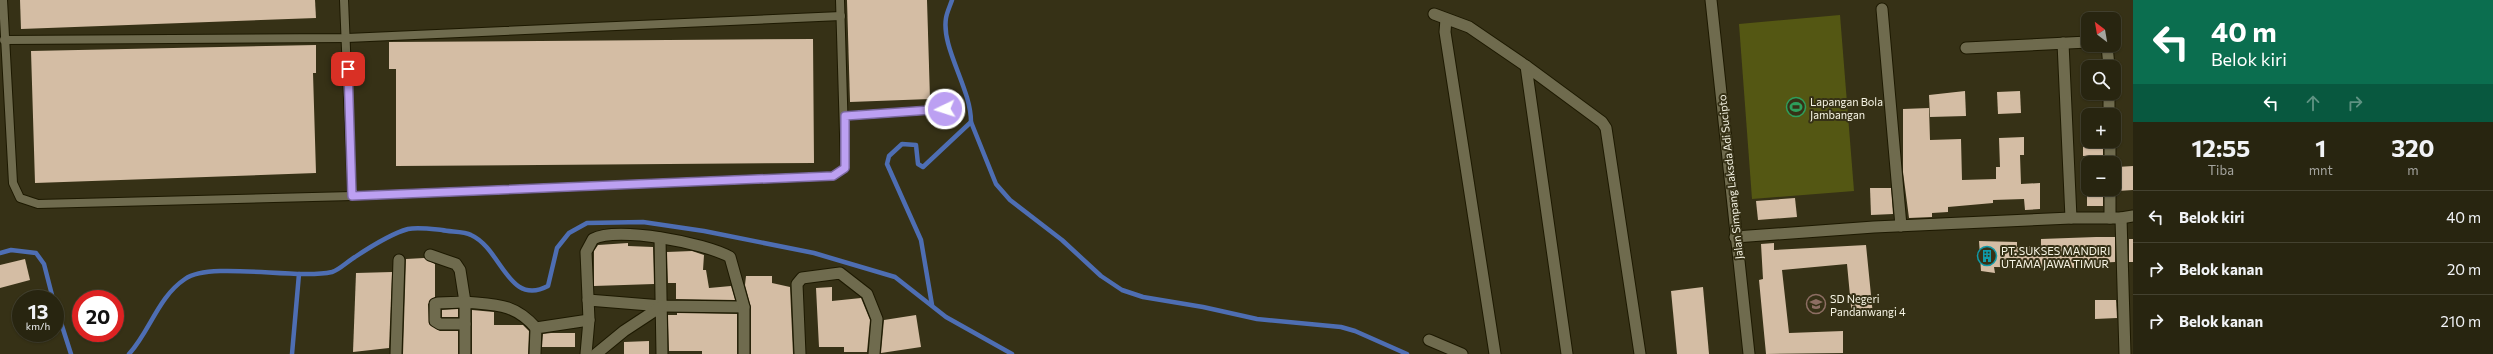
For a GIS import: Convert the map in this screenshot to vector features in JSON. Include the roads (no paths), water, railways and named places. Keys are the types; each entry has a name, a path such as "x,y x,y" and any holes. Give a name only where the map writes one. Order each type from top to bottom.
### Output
{"street":[{"name":"Jalan Simpang Laksda Adi Sucipto","path":"1711,0 1735,236 1750,354"},
{"path":"1882,9 1901,226"},
{"path":"1434,14 1469,27 1526,66 1602,122 1606,128 1640,354"},
{"path":"1446,19 1445,32 1495,354"},
{"path":"1966,48 2081,42"},
{"path":"2063,43 2071,218"},
{"path":"1526,66 1567,354"},
{"path":"2111,196 2128,302 2125,354"},
{"path":"1735,236 1901,226 2071,218 2115,218 2133,216"},
{"path":"586,354 589,320 586,252 593,238 608,234 660,238 706,246 730,257 744,307 744,354"},
{"path":"660,238 662,354"},
{"path":"430,255 456,264 460,270 465,302 465,354"},
{"path":"396,354 399,260"},
{"path":"800,354 796,290 802,278 840,273 867,294 877,319 874,354"},
{"path":"588,300 662,306 744,307"},
{"path":"465,324 437,324 435,304 465,302 509,307 519,311 536,328 534,354"},
{"path":"596,354 624,331 662,306"},
{"path":"536,328 589,320"},
{"path":"1429,340 1462,354"}],"lane":[{"path":"3,0 13,183 20,198 38,204 352,196 833,176 845,168 845,116 840,0"},
{"path":"344,0 347,38 352,196"},
{"path":"4,40 347,38 841,16"},
{"path":"845,116 945,109"}],"waterway":[{"path":"932,305 921,240 887,164 889,156 902,144 916,145 918,164 923,167 971,122 970,109 948,42 946,30 946,16 952,0"},
{"path":"971,122 996,184 1010,200 1062,240 1101,276 1122,290 1143,297 1203,307 1257,319 1341,327 1355,331 1407,354"},
{"path":"129,354 143,335 168,295 185,279 197,274 214,271 298,274 332,272 387,237 408,229 425,228 461,232 471,235 482,242 514,283 523,289 534,290 548,286 557,248 569,233 587,223 643,222 704,231 814,253 895,277 946,317 1012,354"},
{"path":"0,253 11,250 36,253 44,264 51,290"},
{"path":"292,354 299,274"},
{"path":"64,332 71,354"}],"place":[{"name":"Lapangan Bola Jambangan","path":"1796,107"},
{"name":"PT. SUKSES MANDIRI UTAMA JAWA TIMUR","path":"1987,256"},
{"name":"SD Negeri Pandanwangi 4","path":"1816,304"}]}
